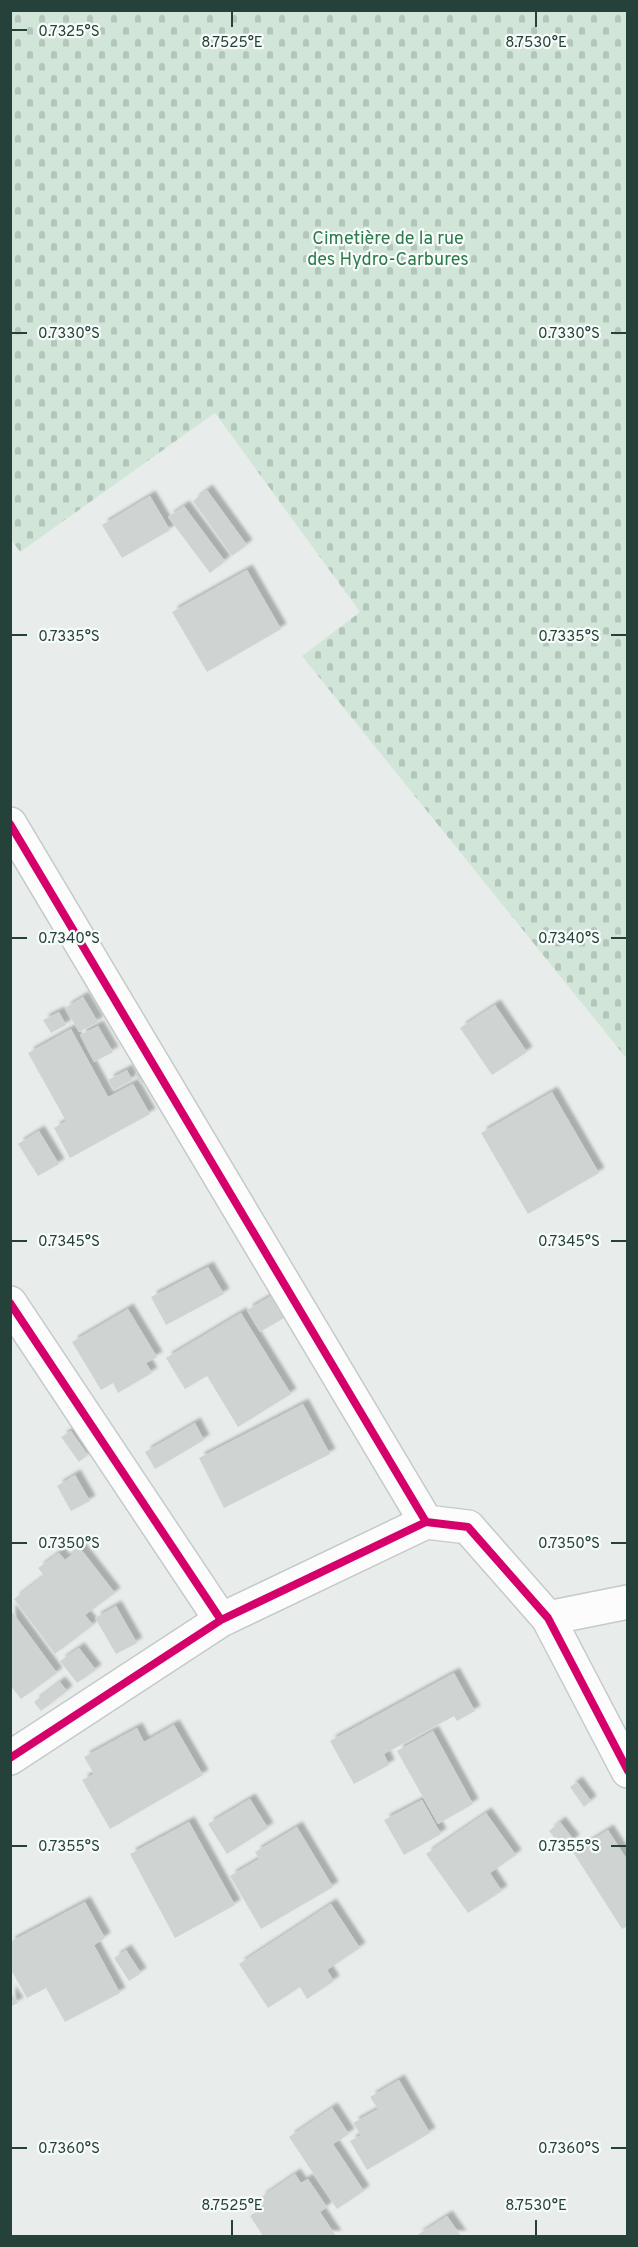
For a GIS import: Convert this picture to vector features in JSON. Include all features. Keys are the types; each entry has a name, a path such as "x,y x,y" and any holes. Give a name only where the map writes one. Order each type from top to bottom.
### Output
{"street":[{"path":"10,824 426,1522"},
{"path":"10,1303 221,1620"},
{"path":"10,1758 221,1620 426,1522 468,1527 548,1618 627,1771"},
{"path":"548,1618 627,1602"}],"green space":[{"name":"Cimetière de la rue des Hydro-Carbures","path":"10,11 627,11 627,1059 302,656 360,612 215,413 20,552 11,539"}],"building":[{"path":"207,490 247,545 232,556 193,501"},
{"path":"150,496 170,530 122,558 102,525"},
{"path":"184,506 225,561 210,573 168,517"},
{"path":"247,570 281,629 207,672 172,612"},
{"path":"83,997 98,1022 79,1032 65,1008"},
{"path":"495,1005 527,1052 492,1075 460,1028"},
{"path":"59,1012 66,1025 51,1033 43,1020"},
{"path":"98,1026 113,1052 94,1062 80,1035"},
{"path":"71,1029 108,1097 133,1084 150,1114 70,1158 54,1128 66,1121 28,1053"},
{"path":"143,1069 149,1080 141,1084 135,1074"},
{"path":"127,1070 132,1080 114,1090 108,1080"},
{"path":"552,1092 599,1173 528,1214 481,1133"},
{"path":"39,1131 59,1164 38,1176 18,1144"},
{"path":"208,1267 224,1294 166,1325 151,1297"},
{"path":"271,1296 284,1318 260,1332 247,1310"},
{"path":"128,1309 157,1357 146,1363 152,1373 118,1393 113,1383 101,1390 72,1342"},
{"path":"241,1313 291,1394 238,1427 207,1376 185,1389 166,1358"},
{"path":"303,1404 330,1454 224,1508 199,1458"},
{"path":"195,1423 204,1440 155,1469 145,1452"},
{"path":"71,1431 88,1455 79,1462 61,1437"},
{"path":"75,1475 90,1501 71,1511 57,1486"},
{"path":"80,1548 115,1593 85,1615 93,1625 55,1654 14,1599 44,1576 38,1568 59,1553 65,1560"},
{"path":"116,1606 137,1643 116,1654 95,1618"},
{"path":"10,1609 57,1673 21,1699 10,1685"},
{"path":"79,1648 96,1670 77,1683 60,1661"},
{"path":"454,1673 475,1711 457,1721 454,1716 384,1754 389,1765 354,1784 330,1741"},
{"path":"60,1682 67,1691 41,1711 34,1702"},
{"path":"174,1725 203,1775 110,1829 82,1780 94,1774 84,1757 137,1728 144,1742"},
{"path":"433,1731 473,1804 438,1824 397,1751"},
{"path":"577,1782 591,1801 584,1807 570,1787"},
{"path":"250,1799 268,1828 227,1854 208,1824"},
{"path":"422,1800 441,1834 404,1855 384,1820"},
{"path":"486,1813 516,1855 490,1873 502,1891 468,1913 426,1854"},
{"path":"189,1822 235,1905 175,1938 130,1854"},
{"path":"560,1822 574,1840 563,1849 549,1831"},
{"path":"297,1827 333,1887 261,1929 230,1876 259,1859 255,1852"},
{"path":"608,1830 628,1861 628,1926 622,1929 573,1852"},
{"path":"85,1902 105,1938 94,1945 120,1993 65,2022 46,1988 27,1998 10,1968 10,1942"},
{"path":"331,1904 360,1948 327,1970 334,1981 307,1999 300,1987 268,2008 239,1964"},
{"path":"126,1950 141,1973 129,1981 114,1958"},
{"path":"10,1991 18,2003 10,2007"},
{"path":"399,2080 430,2133 367,2170 350,2141 361,2135 353,2123 378,2109 370,2097"},
{"path":"332,2108 349,2134 333,2144 364,2191 337,2209 289,2137"},
{"path":"295,2174 301,2183 308,2179 327,2207 320,2212 336,2236 263,2236 250,2216 265,2206 260,2198"},
{"path":"447,2216 461,2236 416,2236"}],"cycle path":[{"path":"10,824 426,1522"},
{"path":"10,1303 221,1620"},
{"path":"10,1758 221,1620 426,1522 468,1527 548,1618 628,1771"}]}
